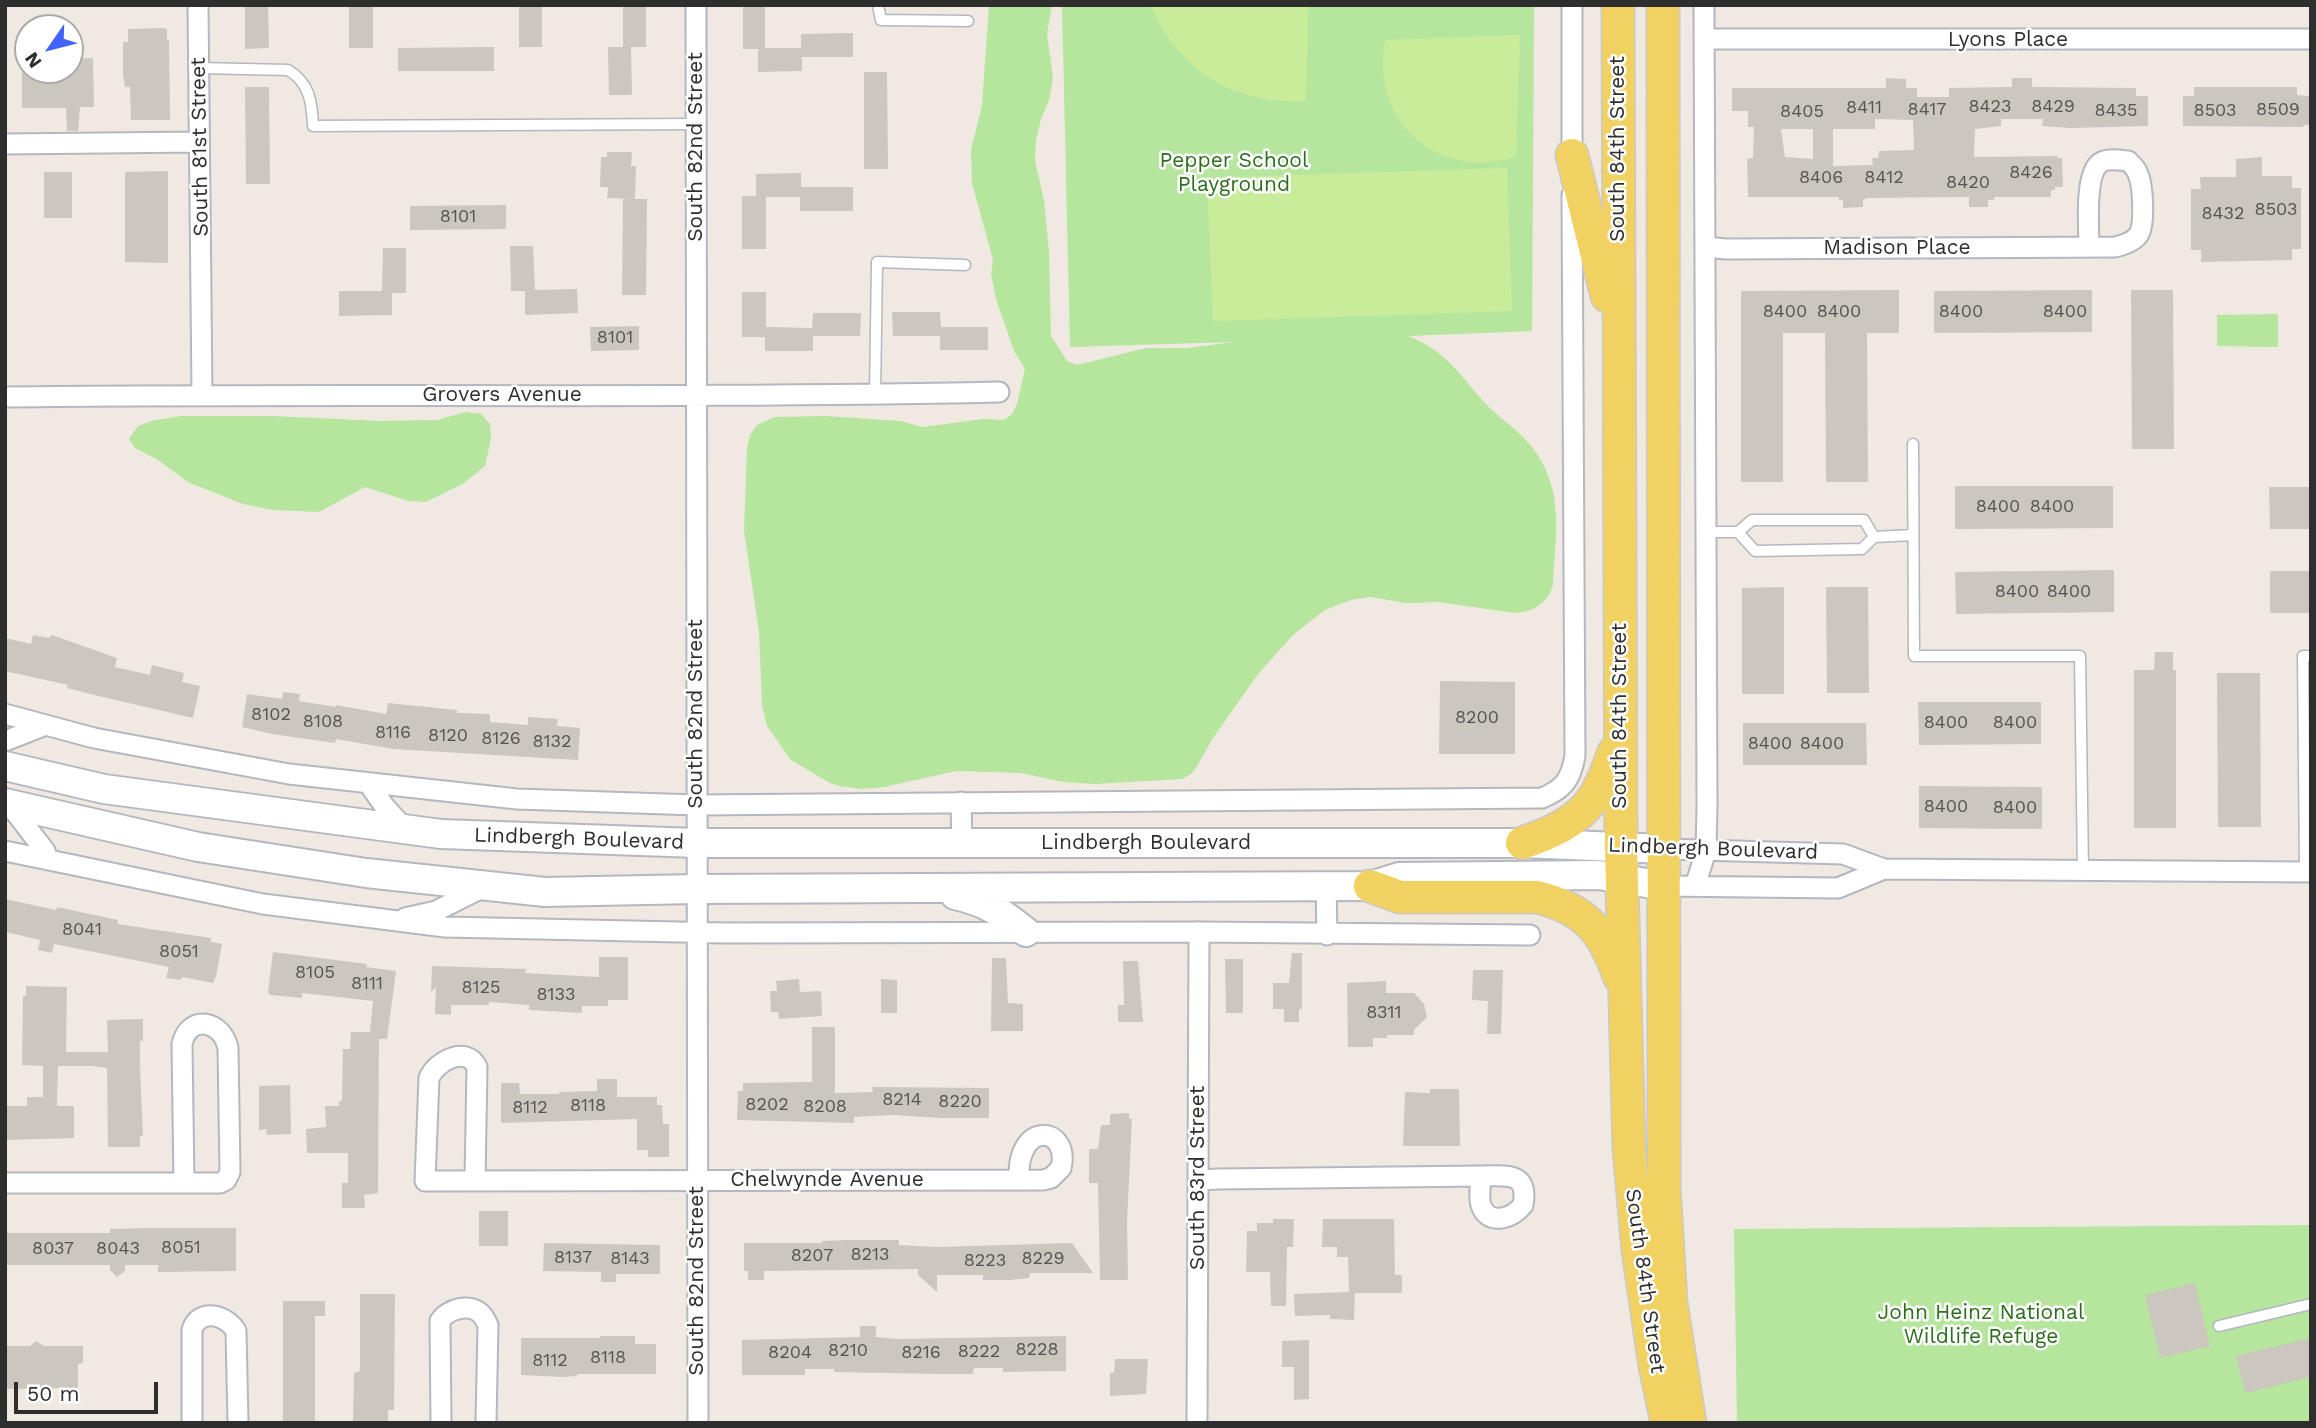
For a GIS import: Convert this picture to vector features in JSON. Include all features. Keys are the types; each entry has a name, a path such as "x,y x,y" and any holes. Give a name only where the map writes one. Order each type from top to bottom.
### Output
{"main road":[{"name":"South 84th Street","path":"1618,5 1620,846 1629,1148 1638,1250 1655,1366 1667,1423"},
{"name":"South 84th Street","path":"1663,5 1664,849 1680,886 1664,1187 1666,1242 1677,1351 1690,1423"},
{"path":"1572,155 1619,349"},
{"path":"1522,843 1570,822 1589,804 1601,785 1621,738"},
{"name":"Lindbergh Boulevard","path":"5,766 104,789 441,834 697,843 1522,843 1664,849"},
{"name":"Lindbergh Boulevard","path":"7,804 198,847 366,873 545,892 921,887 1370,886 1399,877 1599,875 1680,886"},
{"path":"1370,886 1400,897 1537,897 1569,907 1588,921 1604,942 1625,993"},
{"path":"921,887 979,901 1000,911 1026,932"}],"street":[{"name":"South 81st Street","path":"198,5 202,394"},
{"name":"South 82nd Street","path":"696,5 698,1423"},
{"path":"1572,5 1572,155"},
{"name":"South 84th Street","path":"1680,886 1706,851 1704,5"},
{"name":"Lyons Place","path":"1705,39 2311,40"},
{"path":"5,144 199,142"},
{"name":"Lindbergh Boulevard","path":"5,714 94,737 289,774 517,799 696,805 1542,798 1566,785 1572,773 1575,756 1572,155"},
{"name":"Madison Place","path":"1706,247 2089,247 2124,245 2139,236 2143,194 2140,177 2128,161 2105,161 2098,164 2093,172 2089,189 2089,247"},
{"name":"Grovers Avenue","path":"5,397 999,392"},
{"path":"5,741 46,725"},
{"path":"368,782 385,807 405,829"},
{"path":"961,802 962,843"},
{"name":"Lindbergh Boulevard","path":"7,804 45,851 48,860"},
{"name":"Lindbergh Boulevard","path":"1664,849 1843,854 1884,869 2308,872"},
{"path":"5,851 263,904 445,927 698,933 1199,932 1530,935"},
{"name":"Lindbergh Boulevard","path":"1680,886 1838,888 1884,869"},
{"path":"1326,885 1327,935"},
{"path":"384,921 436,911 487,886"},
{"name":"South 83rd Street","path":"1197,1423 1199,932"},
{"path":"5,1183 184,1183 220,1183 226,1180 230,1172 228,1048 224,1034 212,1026 191,1027 184,1033 182,1044 184,1183"},
{"name":"Chelwynde Avenue","path":"475,1180 477,1067 474,1060 457,1057 438,1064 429,1078 425,1181 1019,1180"},
{"path":"1198,1180 1481,1176"},
{"path":"441,1423 440,1321 444,1314 451,1310 462,1309 475,1310 482,1314 488,1325 486,1423"},
{"path":"192,1423 192,1330 194,1324 213,1315 231,1322 236,1331 238,1423"}],"lane":[{"path":"878,5 881,20 968,21"},
{"path":"199,68 288,71 306,86 312,100 313,126 697,124"},
{"path":"875,394 877,262 965,265"},
{"path":"1913,444 1914,656 2080,656 2083,871"},
{"path":"1707,532 1738,532 1752,520 1864,520 1874,537"},
{"path":"1738,532 1755,551 1862,549 1874,537 1913,535"},
{"path":"2308,872 2303,656 2311,656"},
{"path":"2219,1326 2311,1304"}],"green space":[{"name":"Pepper School Playground","path":"989,5 1052,5 1047,34 1053,78 1036,140 1035,161 1044,200 1049,252 1051,336 1067,361 1077,365 1146,348 1187,348 1234,342 1070,347 1062,5 1534,5 1532,331 1408,336 1442,356 1489,407 1524,438 1547,472 1555,507 1556,526 1553,585 1543,602 1533,609 1514,613 1439,602 1405,603 1371,597 1351,600 1325,610 1294,634 1258,674 1213,738 1197,766 1191,774 1182,779 1095,784 1063,782 1021,773 956,771 884,787 862,789 830,783 791,760 767,726 762,705 759,631 744,531 747,448 750,435 757,425 775,417 825,416 900,421 923,427 983,419 1004,420 1012,414 1017,404 1025,369 1014,351 996,299 991,274 993,260 972,183 971,149 982,106"},
{"path":"1150,5 1308,5 1306,101 1255,97 1232,90 1212,79 1193,66 1177,49"},
{"path":"1520,35 1516,157 1487,162 1460,160 1435,152 1415,138 1399,119 1388,96 1383,69 1385,40"},
{"path":"1507,168 1512,311 1213,321 1207,178"},
{"path":"2278,314 2278,347 2217,346 2217,315"},
{"path":"466,412 481,414 490,424 491,438 485,466 464,483 426,502 409,501 365,487 319,512 273,510 243,504 188,482 158,460 135,448 129,439 138,426 181,416 272,416 379,421 437,420"},
{"name":"John Heinz National Wildlife Refuge","path":"2311,1225 2311,1423 1737,1423 1734,1229"}],"building":[{"path":"245,5 268,5 269,48 245,49"},
{"path":"349,5 373,5 373,48 349,48"},
{"path":"519,5 542,5 542,47 519,47"},
{"path":"623,5 646,5 646,47 631,47 632,95 609,95 608,47 623,47"},
{"path":"743,5 765,5 765,48 801,48 801,34 853,33 853,57 802,57 802,71 758,72 758,49 743,49"},
{"path":"128,29 167,29 169,40 170,120 131,120 130,87 125,87 123,75 123,42 128,42"},
{"path":"494,47 494,71 398,71 398,48"},
{"path":"84,58 93,58 94,107 80,107 78,131 67,131 66,108 22,108 22,84 84,84"},
{"path":"864,72 887,72 888,169 864,169"},
{"path":"1886,78 1906,79 1906,88 1917,88 1917,97 1949,97 1949,88 2012,87 2012,78 2032,78 2032,87 2136,88 2136,96 2148,96 2148,126 2070,128 2042,126 2043,119 2001,119 2001,126 1975,129 1974,157 2062,158 2063,187 2051,190 2051,197 1994,197 1994,200 1988,200 1988,207 1969,207 1969,197 1867,198 1863,200 1863,207 1843,208 1843,200 1839,200 1839,197 1748,197 1747,159 1753,158 1754,127 1748,127 1748,111 1732,111 1732,88 1886,88","holes":["1875,119 1913,120 1914,150 1879,151 1878,158 1872,158 1873,165 1833,166 1833,129 1875,129","1781,129 1813,129 1813,159 1785,157"]},
{"path":"245,87 269,87 270,184 246,184"},
{"path":"2194,87 2297,87 2297,95 2309,96 2310,125 2183,126 2183,96 2194,96"},
{"path":"607,152 632,152 631,166 636,166 635,199 607,198 608,187 600,187 601,157 607,157"},
{"path":"2262,157 2262,176 2292,176 2292,188 2301,188 2301,249 2292,249 2292,260 2201,262 2201,250 2191,250 2191,189 2201,189 2200,177 2236,177 2236,159"},
{"path":"168,171 168,263 125,262 125,172"},
{"path":"44,172 72,172 72,218 44,218"},
{"path":"801,173 801,187 853,187 853,211 800,211 800,197 766,197 766,249 742,249 742,196 756,196 756,174"},
{"path":"623,199 647,199 646,295 622,295"},
{"path":"506,205 506,229 410,230 410,206"},
{"path":"510,246 533,246 535,290 577,289 578,313 525,315 525,291 511,291"},
{"path":"383,248 406,248 406,293 392,293 392,315 339,316 339,291 382,291"},
{"path":"1899,290 1899,333 1867,333 1868,482 1826,482 1825,333 1783,333 1783,482 1741,482 1741,291"},
{"path":"2092,290 2092,332 1934,333 1934,291"},
{"path":"2131,290 2173,290 2174,449 2132,449"},
{"path":"742,292 766,292 766,327 812,328 813,313 861,313 860,336 813,336 813,351 765,351 765,337 742,337"},
{"path":"892,312 940,312 941,327 988,327 988,350 940,350 940,336 893,336"},
{"path":"639,326 639,350 591,351 590,327"},
{"path":"1955,486 2113,486 2113,528 1955,529"},
{"path":"2269,487 2311,487 2311,529 2270,529"},
{"path":"2114,570 2114,612 1956,614 1955,572"},
{"path":"2270,571 2311,571 2311,613 2270,613"},
{"path":"1784,587 1784,694 1742,694 1742,588"},
{"path":"1826,587 1868,587 1869,693 1827,693"},
{"path":"33,635 49,638 52,635 117,658 115,667 150,675 152,665 184,673 182,682 200,686 193,718 5,671 5,638 31,644"},
{"path":"2155,652 2173,652 2173,670 2176,670 2176,828 2134,828 2134,670 2154,670"},
{"path":"2217,673 2260,673 2261,827 2218,827"},
{"path":"1440,681 1515,682 1515,754 1439,754"},
{"path":"283,692 300,694 299,701 386,714 388,703 457,710 457,713 490,714 490,722 528,725 528,717 558,719 557,726 580,728 578,760 393,749 336,739 335,743 272,734 242,727 247,694 282,699"},
{"path":"1918,702 2041,702 2041,744 1919,745"},
{"path":"1743,723 1866,723 1867,765 1743,765"},
{"path":"1919,786 2042,787 2042,829 1919,828"},
{"path":"5,899 118,920 117,924 211,938 211,942 222,944 216,976 213,983 182,977 181,980 166,978 169,967 54,944 52,953 38,950 40,940 5,932"},
{"path":"273,952 367,964 366,967 396,971 387,1039 379,1039 378,1193 364,1195 365,1208 342,1208 342,1183 348,1183 348,1153 307,1153 306,1129 326,1127 325,1106 339,1106 339,1101 342,1101 343,1049 350,1049 351,1032 370,1032 373,1001 302,993 302,998 270,995 268,992"},
{"path":"1292,953 1302,953 1302,1009 1299,1009 1299,1022 1284,1022 1284,1009 1273,1009 1273,983 1289,983"},
{"path":"599,957 628,957 628,1000 608,1000 608,1006 582,1006 582,1013 529,1010 529,1005 489,1002 489,1005 451,1005 451,1015 435,1014 436,987 431,992 432,966 526,969 525,973 599,977"},
{"path":"992,958 1006,958 1008,1003 1023,1004 1023,1031 991,1031"},
{"path":"1225,959 1243,959 1243,1013 1226,1013"},
{"path":"1123,961 1138,961 1143,1022 1118,1022 1118,1005 1124,1005"},
{"path":"1473,970 1503,970 1501,1034 1487,1034 1488,1001 1472,1000"},
{"path":"799,979 800,992 821,991 822,1016 779,1019 778,1012 771,1012 770,991 777,991 776,981"},
{"path":"881,979 897,980 897,1013 881,1013"},
{"path":"1386,981 1386,993 1414,993 1424,1004 1427,1017 1414,1030 1414,1035 1387,1035 1387,1038 1373,1038 1373,1047 1348,1047 1347,983"},
{"path":"26,986 67,987 66,1052 108,1052 107,1020 143,1019 140,1068 143,1136 140,1136 140,1147 108,1147 107,1068 93,1066 58,1066 57,1106 74,1106 74,1138 6,1140 5,1106 27,1106 27,1097 43,1097 43,1066 22,1065 23,996 26,996"},
{"path":"812,1027 835,1027 835,1093 873,1092 872,1087 989,1088 989,1118 892,1115 854,1117 854,1123 737,1120 738,1091 743,1091 743,1083 812,1082"},
{"path":"597,1079 617,1079 617,1097 657,1097 657,1105 662,1105 663,1124 669,1124 669,1157 648,1157 648,1150 637,1150 637,1119 501,1123 501,1083 519,1083 520,1094 559,1094 597,1091"},
{"path":"290,1085 291,1134 267,1135 266,1129 259,1130 259,1086"},
{"path":"1430,1089 1459,1089 1460,1146 1403,1146 1405,1092 1430,1093"},
{"path":"1129,1113 1129,1119 1132,1118 1127,1222 1128,1280 1100,1280 1098,1183 1089,1183 1089,1149 1098,1149 1101,1125 1110,1125 1110,1114"},
{"path":"479,1211 508,1211 508,1246 479,1246"},
{"path":"1273,1219 1294,1219 1293,1247 1287,1247 1286,1306 1271,1306 1270,1272 1246,1272 1247,1231 1257,1231 1257,1223 1273,1223"},
{"path":"1323,1219 1394,1219 1395,1275 1402,1275 1402,1293 1355,1293 1354,1320 1330,1319 1330,1315 1295,1316 1294,1294 1349,1292 1348,1257 1337,1257 1337,1247 1322,1247"},
{"path":"236,1228 236,1271 158,1272 158,1265 125,1265 125,1271 117,1277 110,1270 110,1265 5,1265 5,1233 110,1233 110,1229"},
{"path":"899,1240 899,1245 937,1247 1072,1243 1093,1273 1030,1273 1029,1278 1010,1280 983,1280 983,1275 937,1275 937,1292 918,1275 918,1269 764,1271 764,1280 748,1280 748,1271 744,1271 744,1243 822,1243"},
{"path":"544,1243 660,1245 660,1274 616,1274 616,1282 601,1282 601,1272 543,1271"},
{"path":"2195,1283 2210,1346 2160,1358 2145,1295"},
{"path":"360,1294 395,1294 394,1410 388,1410 388,1423 353,1423 354,1373 360,1371"},
{"path":"283,1301 325,1301 325,1316 315,1316 315,1423 283,1423"},
{"path":"860,1326 876,1326 876,1337 897,1339 1066,1336 1066,1371 1003,1372 1003,1368 974,1368 973,1374 940,1374 805,1369 805,1375 742,1375 742,1340 860,1337"},
{"path":"635,1336 635,1344 656,1344 656,1374 577,1374 563,1377 521,1375 521,1338"},
{"path":"2311,1338 2311,1377 2245,1393 2236,1356"},
{"path":"1309,1340 1309,1399 1294,1400 1294,1367 1282,1367 1282,1341"},
{"path":"36,1341 44,1346 83,1346 83,1363 78,1364 78,1388 5,1389 5,1346 30,1346"},
{"path":"1115,1359 1148,1359 1146,1394 1110,1396 1110,1373 1114,1373"}]}
